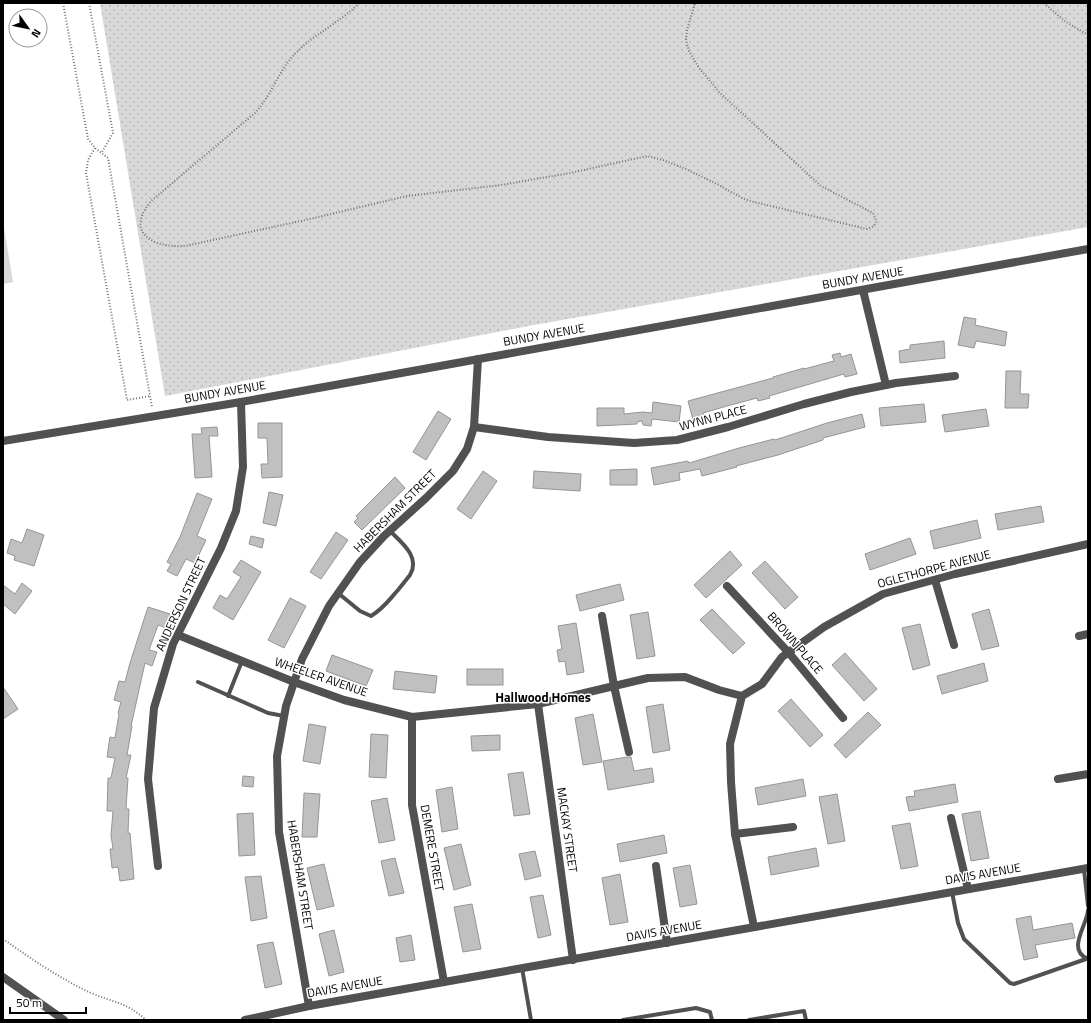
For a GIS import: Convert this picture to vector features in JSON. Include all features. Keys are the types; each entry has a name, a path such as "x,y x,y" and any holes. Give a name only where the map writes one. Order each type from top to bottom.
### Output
{"street":[{"name":"BUNDY AVENUE","path":"3,441 241,402 1088,250"},
{"path":"863,290 886,385"},
{"name":"HABERSHAM STREET","path":"309,1006 279,832 277,756 286,706 302,659 328,606 360,562 453,471 467,449 474,427 478,359"},
{"name":"WYNN PLACE","path":"474,427 548,437 634,443 677,440 851,392 886,385 955,376"},
{"name":"ANDERSON STREET","path":"158,866 148,779 154,708 173,644 221,548 236,511 242,467 241,402"},
{"name":"OGLETHORPE AVENUE","path":"742,696 762,684 782,657 824,627 883,594 955,574 1088,544"},
{"path":"935,580 954,645"},
{"name":"BROWN PLACE","path":"727,586 789,653 843,718"},
{"path":"602,616 614,686 629,752"},
{"path":"1079,636 1088,634"},
{"name":"WHEELER AVENUE","path":"178,635 294,682 344,700 412,717 538,704 648,678 685,677 719,690 742,696"},
{"path":"742,696 730,744 731,782 735,834 754,928"},
{"name":"MACKAY STREET","path":"538,704 573,960"},
{"name":"DEMERE STREET","path":"412,717 412,805 444,982"},
{"path":"1058,779 1088,774"},
{"path":"951,818 968,889"},
{"path":"735,834 793,827"},
{"path":"656,866 667,943"},
{"name":"DAVIS AVENUE","path":"245,1020 309,1006 1086,868"},
{"path":"3,977 64,1020"}],"lane":[{"path":"338,592 360,611 371,616 382,610 410,574 413,564 412,557 407,548 390,531"},
{"path":"228,696 242,661"},
{"path":"198,682 268,713 284,716"},
{"path":"1086,868 1088,906"},
{"path":"952,892 958,923 964,939 1010,983 1014,984 1087,959"},
{"path":"1087,959 1077,948 1086,925 1088,910"},
{"path":"522,968 531,1020"},
{"path":"623,1020 696,1008 710,1012 712,1020"},
{"path":"749,1020 804,1011 806,1020"}],"path":[{"path":"63,3 88,139 95,148 108,158 153,416"},
{"path":"89,3 113,133 102,152"},
{"path":"359,3 340,19 301,47 283,70 267,98 255,113 151,201 144,211 140,223 141,230 145,235 158,244 174,247 185,246 407,196 540,178 647,156 664,160 686,169 750,201 861,228 870,229 874,226 876,218 873,213 821,186 720,93 699,68 689,51 686,40 687,30 695,3"},
{"path":"1044,3 1066,22 1088,35"},
{"path":"95,148 88,160 86,173 127,400 150,396"},
{"path":"3,939 49,970 89,992 129,1007 146,1020"}],"shaded area":[{"path":"100,3 1088,3 1088,227 534,325 165,396"},
{"path":"3,222 13,282 3,284"}],"building":[{"path":"964,317 976,319 975,325 1007,332 1005,346 976,341 974,348 958,345"},
{"path":"944,341 945,358 900,363 899,351 910,349 910,345"},
{"path":"840,353 841,357 851,354 857,374 845,377 844,374 769,396 770,398 758,401 757,398 727,406 703,413 704,417 693,420 688,401 834,361 832,355"},
{"path":"1006,371 1021,371 1020,394 1029,394 1028,408 1005,408"},
{"path":"653,402 681,406 679,422 652,419 651,426 643,425 642,421 637,422 637,424 597,426 597,408 624,408 624,414 643,412 652,413"},
{"path":"924,404 926,422 881,426 879,408"},
{"path":"986,409 989,426 945,432 942,415"},
{"path":"438,411 451,419 426,460 413,452"},
{"path":"862,414 865,427 823,438 823,440 778,455 702,476 700,469 679,473 680,480 654,485 651,468 688,461 689,463 739,448 775,440 827,423"},
{"path":"258,423 282,423 282,477 262,478 261,464 268,464 267,438 258,438"},
{"path":"217,427 218,436 209,436 212,477 195,478 192,434 202,434 201,428"},
{"path":"637,469 637,485 610,485 610,470"},
{"path":"483,471 497,481 471,519 457,509"},
{"path":"534,471 581,474 580,491 533,488"},
{"path":"395,477 405,488 362,530 354,522 358,518 356,516"},
{"path":"269,492 283,495 276,526 263,523"},
{"path":"197,493 212,499 197,536 206,540 195,563 186,559 177,576 167,571 171,564 167,562 180,537"},
{"path":"1041,506 1044,522 998,530 995,514"},
{"path":"977,520 981,538 934,549 930,531"},
{"path":"27,529 44,535 34,566 14,560 15,556 7,553 11,539 22,543"},
{"path":"336,532 348,540 321,579 310,572"},
{"path":"251,536 264,539 262,548 249,544"},
{"path":"910,538 916,554 870,570 865,554"},
{"path":"730,551 742,565 706,598 694,585"},
{"path":"241,560 261,572 233,620 213,608 220,595 227,599 241,577 233,572"},
{"path":"765,561 798,597 785,609 752,573"},
{"path":"22,583 32,591 15,614 3,604 3,585 15,594"},
{"path":"620,584 624,600 580,611 576,595"},
{"path":"290,598 306,606 284,648 268,640"},
{"path":"148,607 170,614 166,628 158,625 149,650 157,652 152,666 145,663 131,726 127,755 131,755 126,778 128,778 126,809 129,809 128,833 130,833 134,879 120,881 118,867 112,868 110,849 113,849 111,835 113,811 107,811 108,778 111,778 115,758 107,757 110,737 115,738 121,702 114,700 119,681 125,682"},
{"path":"712,609 745,643 733,654 700,620"},
{"path":"989,609 999,646 982,650 972,614"},
{"path":"648,612 655,656 637,659 630,615"},
{"path":"576,623 584,672 567,675 565,661 559,662 557,650 562,649 558,626"},
{"path":"920,624 930,665 913,670 902,628"},
{"path":"845,653 877,689 864,701 832,665"},
{"path":"332,655 373,670 366,686 326,671"},
{"path":"984,663 988,681 942,694 937,676"},
{"path":"467,669 503,669 503,685 467,685"},
{"path":"395,671 437,676 435,693 393,689"},
{"path":"3,687 18,709 3,719"},
{"path":"791,699 823,735 810,747 778,711"},
{"path":"663,704 670,750 653,753 646,707"},
{"path":"868,712 881,725 846,758 834,745"},
{"path":"593,714 602,762 583,765 575,718"},
{"path":"309,724 326,727 320,764 303,761"},
{"path":"371,734 388,735 386,778 369,777"},
{"path":"500,735 500,750 472,751 471,736"},
{"path":"631,757 634,771 652,768 654,782 608,790 603,761"},
{"path":"523,772 530,814 514,816 508,774"},
{"path":"243,776 254,777 253,787 242,786"},
{"path":"803,779 806,796 758,805 755,788"},
{"path":"955,784 958,802 909,811 906,797 915,796 914,791"},
{"path":"452,787 458,829 442,832 436,790"},
{"path":"304,793 320,794 317,837 302,837"},
{"path":"837,794 845,841 828,844 819,797"},
{"path":"387,798 395,840 379,843 371,801"},
{"path":"980,811 989,858 971,861 962,814"},
{"path":"253,813 255,855 239,856 237,814"},
{"path":"910,823 918,866 901,869 892,826"},
{"path":"664,835 667,853 620,862 617,844"},
{"path":"461,844 471,885 454,890 444,848"},
{"path":"816,848 819,866 771,875 768,857"},
{"path":"535,851 541,876 525,880 519,854"},
{"path":"395,858 404,893 389,896 381,861"},
{"path":"324,864 334,906 317,910 307,868"},
{"path":"690,865 697,904 680,907 673,868"},
{"path":"620,874 628,922 610,925 602,878"},
{"path":"261,876 267,918 251,921 245,877"},
{"path":"543,895 551,935 538,938 530,897"},
{"path":"472,904 481,949 463,952 454,907"},
{"path":"1031,916 1033,930 1072,923 1075,938 1035,945 1038,957 1024,960 1016,919"},
{"path":"334,930 344,972 329,976 319,934"},
{"path":"411,935 415,960 400,962 396,938"},
{"path":"273,942 282,984 265,988 257,945"}],"district":[{"name":"Hallwood Homes","path":"543,697"}]}
